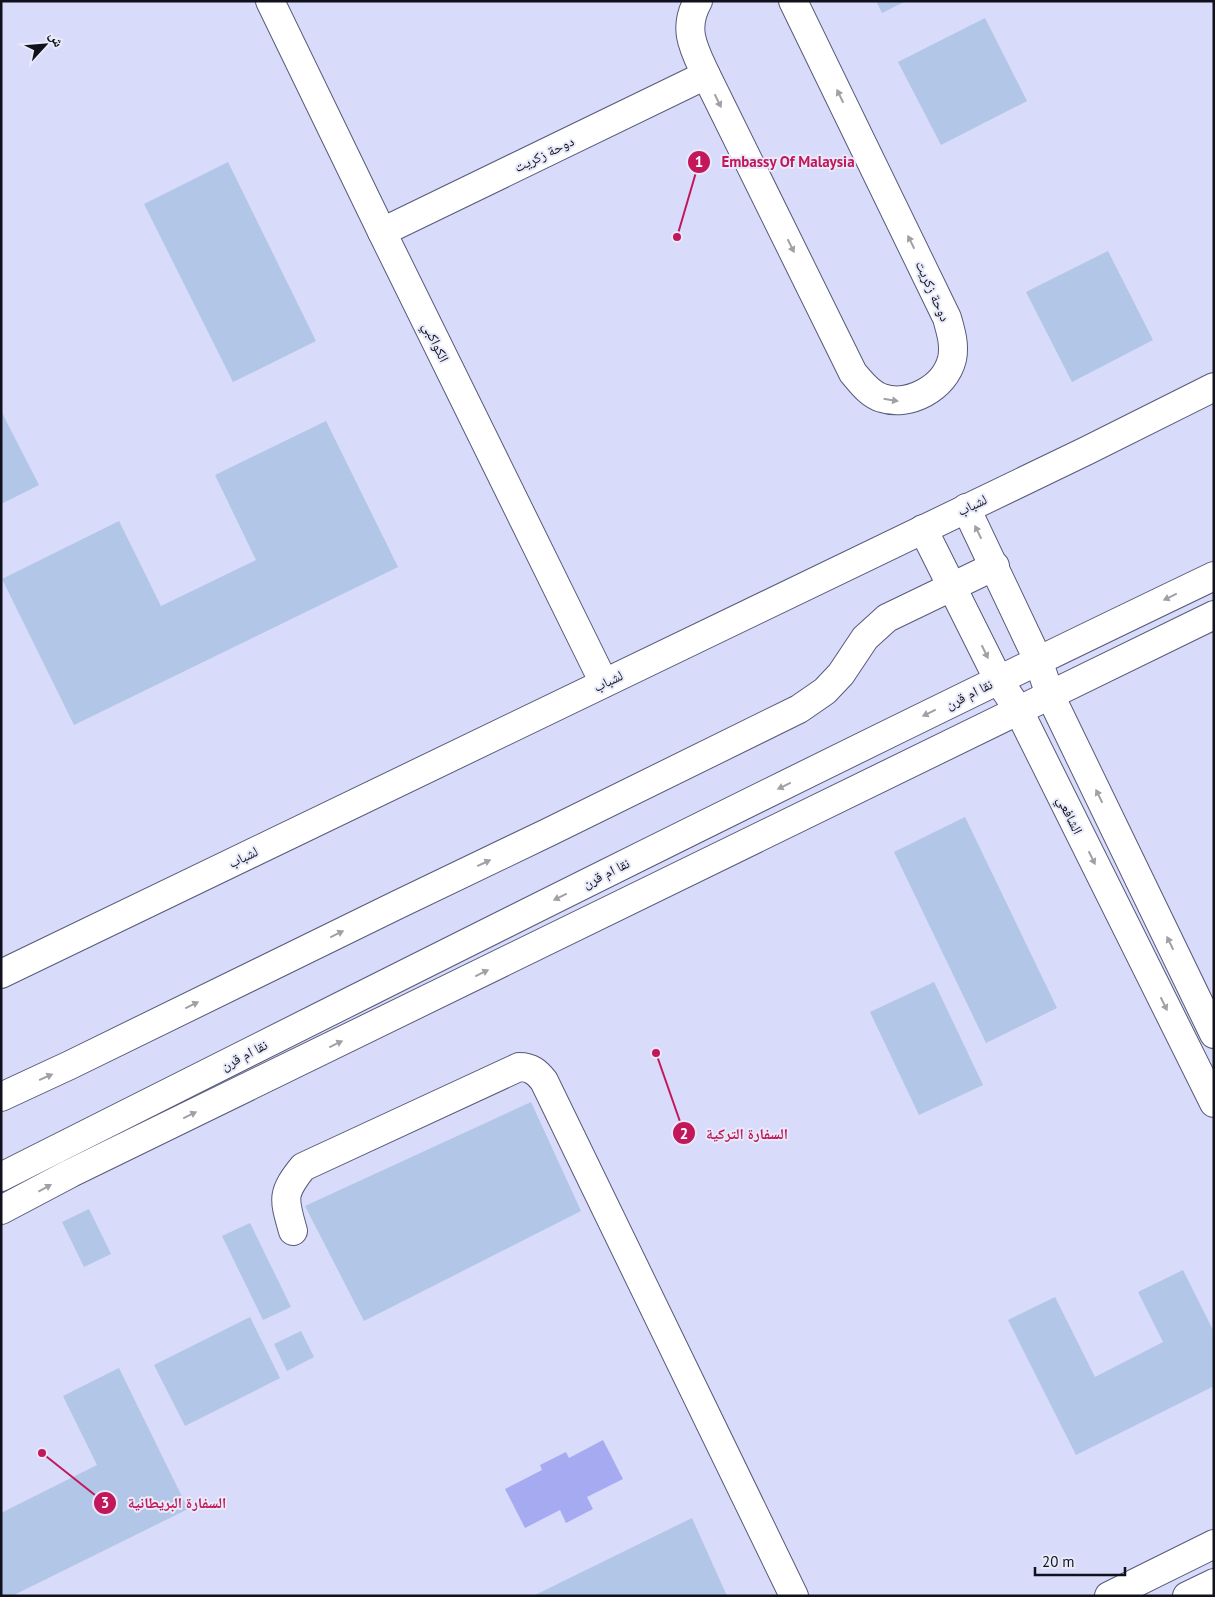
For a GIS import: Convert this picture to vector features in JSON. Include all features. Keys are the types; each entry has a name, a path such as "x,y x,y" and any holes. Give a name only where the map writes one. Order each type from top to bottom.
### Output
{"street":[{"name":"الكواكبي","path":"270,1 604,683"},
{"name":"دوحة زكريت","path":"698,1 693,10 690,24 691,40 706,75 854,373 864,386 880,398 901,401 925,393 944,377 952,360 953,342 947,318 793,1"},
{"name":"دوحة زكريت","path":"382,232 706,75"},
{"name":"لشباب","path":"1,974 1086,451 1214,387"},
{"path":"966,508 1038,660 1050,696 1214,1034"},
{"name":"الشافعي","path":"923,529 998,679 1019,711 1214,1103"},
{"path":"1,1097 549,832 799,708 825,691 841,674 865,638 887,618 995,566"},
{"name":"نقا ام قرن","path":"1,1177 471,940 998,679 1214,576"},
{"path":"1,1210 70,1173 1214,615"},
{"path":"293,1231 285,1204 290,1184 304,1167 520,1067 528,1067 538,1073 544,1081 794,1596"},
{"path":"1109,1596 1214,1544"},
{"path":"1187,1596 1214,1583"}],"water":[{"path":"603,1440 623,1479 587,1497 593,1509 566,1523 560,1510 525,1528 505,1489 542,1470 540,1465 566,1452 569,1458"}],"building":[{"path":"876,1 906,1 882,13"},
{"path":"985,18 1027,101 941,145 898,62"},
{"path":"228,162 316,341 233,382 144,204"},
{"path":"1108,251 1153,340 1072,382 1026,292"},
{"path":"1,411 39,485 1,504"},
{"path":"326,421 398,567 74,725 2,579 119,521 161,606 256,560 215,475"},
{"path":"965,817 1057,1008 986,1043 894,852"},
{"path":"934,982 983,1085 919,1115 870,1012"},
{"path":"531,1102 581,1211 364,1321 305,1206"},
{"path":"89,1209 111,1254 84,1267 62,1222"},
{"path":"250,1223 291,1307 263,1320 222,1236"},
{"path":"1183,1270 1214,1332 1214,1386 1076,1455 1008,1320 1055,1297 1095,1377 1163,1342 1138,1292"},
{"path":"250,1317 280,1378 185,1426 154,1365"},
{"path":"301,1331 314,1357 287,1371 274,1344"},
{"path":"119,1368 188,1509 12,1596 4,1596 1,1591 1,1513 97,1465 63,1396"},
{"path":"692,1518 727,1596 533,1596"}],"place":[{"name":"Embassy Of Malaysia","path":"677,237"},
{"name":"السفارة التركية","path":"656,1053"},
{"name":"السفارة البريطانية","path":"42,1453"}]}
